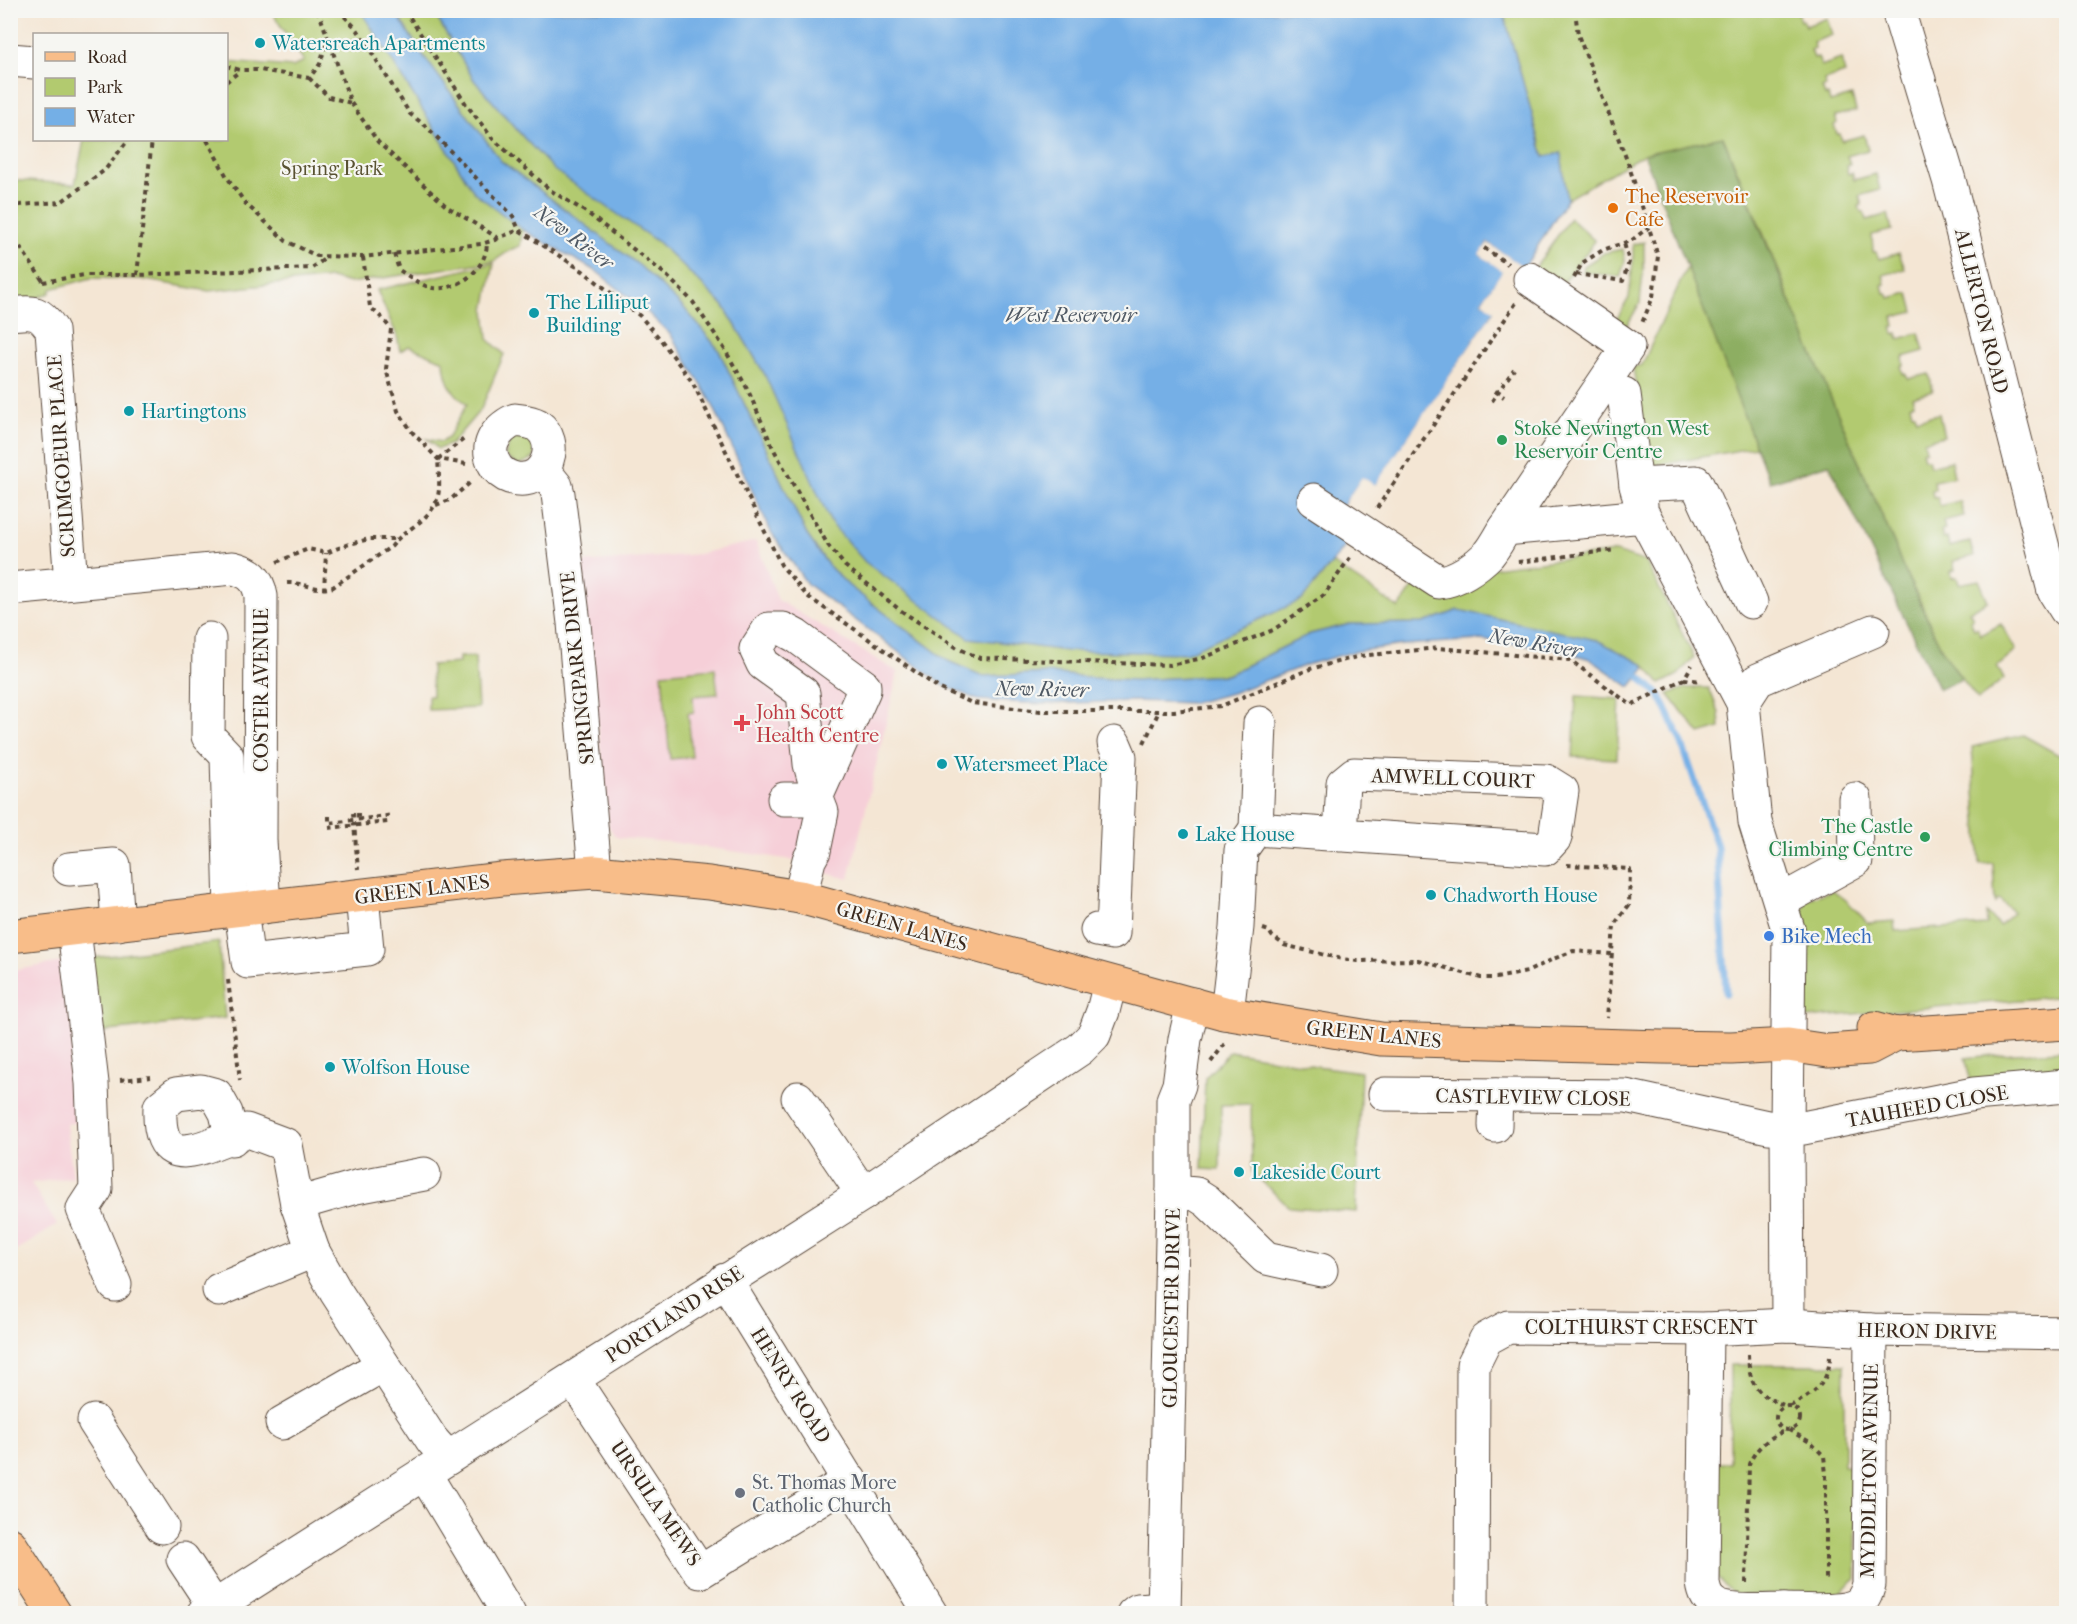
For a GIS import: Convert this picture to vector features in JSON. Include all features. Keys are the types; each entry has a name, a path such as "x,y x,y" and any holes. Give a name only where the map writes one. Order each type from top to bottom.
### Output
{"main road":[{"name":"GREEN LANES","path":"10,936 245,909 360,884 502,879 596,872 709,883 800,897 1224,1013 1381,1039 1662,1047 1731,1048 1788,1045 1828,1051 1869,1048 1896,1034 2067,1023"},
{"path":"10,1544 55,1614"}],"street":[{"name":"ALLERTON ROAD","path":"1898,10 1948,180 2054,591 2067,610"},
{"path":"10,60 33,62"},
{"path":"1314,500 1439,582 1465,573 1489,553 1628,347 1568,288 1531,280"},
{"path":"10,314 32,313 48,323"},
{"name":"SCRIMGOEUR PLACE","path":"48,323 71,583"},
{"path":"1624,394 1640,500 1743,703 1755,822 1789,932 1788,1325"},
{"name":"SPRINGPARK DRIVE","path":"543,470 556,486 558,494 575,635 596,872"},
{"path":"1505,530 1640,500 1696,482 1750,602"},
{"name":"COSTER AVENUE","path":"10,589 232,568 266,575 261,596 260,840 245,909"},
{"path":"769,629 783,629 796,636 864,686 818,794 810,764 806,718 803,693 763,664 756,649 769,629"},
{"path":"1743,703 1758,680 1873,631"},
{"path":"209,639 208,736 227,756 245,909 248,962 367,949 360,884"},
{"path":"1224,1013 1237,927 1240,850 1256,829 1260,723"},
{"path":"1097,930 1113,933 1120,757 1114,743"},
{"name":"AMWELL COURT","path":"1256,829 1340,835 1545,849 1555,838 1562,791 1546,781 1354,774 1343,783 1340,835"},
{"path":"784,799 817,799 822,812 814,851 808,860 800,897"},
{"path":"1781,901 1857,860 1855,799"},
{"path":"69,868 114,865 118,924"},
{"path":"74,929 92,1083 96,1189 83,1209 115,1285"},
{"name":"PORTLAND RISE","path":"228,1598 863,1194 1080,1049 1094,1035 1110,983"},
{"name":"GLOUCESTER DRIVE","path":"1164,1611 1173,1100 1179,1085 1192,1004"},
{"name":"TAUHEED CLOSE","path":"1787,1128 1803,1128 1974,1094 2067,1086"},
{"path":"232,1139 226,1113 216,1095 201,1091 176,1094 160,1107 159,1124 165,1143 175,1151 198,1150 223,1140 232,1139 246,1130 286,1145 297,1204 313,1251 336,1292 432,1440 436,1466 509,1614"},
{"name":"CASTLEVIEW CLOSE","path":"1385,1094 1496,1110 1626,1096 1768,1127 1787,1128"},
{"path":"798,1098 863,1194"},
{"path":"297,1204 356,1186 424,1174"},
{"path":"1173,1192 1196,1194 1207,1201 1266,1258 1321,1270"},
{"path":"219,1290 313,1251"},
{"name":"HENRY ROAD","path":"725,1280 931,1614"},
{"name":"COLTHURST CRESCENT","path":"1472,1614 1473,1365 1486,1339 1508,1327 1706,1329 1788,1325"},
{"name":"HERON DRIVE","path":"1788,1325 1831,1329 2067,1333"},
{"name":"MYDDLETON AVENUE","path":"1706,1329 1703,1582 1705,1594 1712,1603 1730,1609 1784,1612 1851,1608 1866,1596 1869,1584 1871,1330"},
{"path":"282,1424 383,1365"},
{"name":"URSULA MEWS","path":"573,1379 700,1572 850,1480"},
{"path":"94,1421 162,1527"},
{"path":"183,1559 228,1598"},
{"path":"1132,1614 1138,1610 1164,1611"}],"path":[{"path":"318,10 351,103 378,142 446,206 498,238"},
{"path":"338,10 357,29 411,114 426,126 513,216 519,230 583,271 640,316 661,340 693,383 781,565 807,596 940,689 972,703 1041,711 1174,711 1221,706 1310,669 1360,656 1438,648 1570,660 1632,705 1684,679"},
{"path":"405,10 492,140 550,190 586,212 665,274 693,302 721,343 747,388 773,448 804,504 828,545 845,566 900,610 959,649 980,658 1170,665 1203,658 1273,630 1324,595 1531,280"},
{"path":"1575,10 1578,35 1628,163 1658,256 1653,297 1628,347"},
{"path":"309,78 320,64 327,39"},
{"path":"228,67 309,78 329,97 351,103"},
{"path":"228,80 240,70"},
{"path":"10,202 19,205 62,202 105,170 127,141"},
{"path":"137,275 152,141"},
{"path":"208,141 227,177 245,203 286,241 317,256 363,257 488,242 519,230"},
{"path":"1568,288 1582,263 1603,250 1632,240 1649,227"},
{"path":"10,232 43,282 48,323"},
{"path":"394,254 399,270 434,288 463,282 476,270 488,249 488,242"},
{"path":"1568,288 1623,281 1629,262 1624,243"},
{"path":"43,282 84,275 312,268 327,257"},
{"path":"363,257 370,307 391,329 386,369 398,411 413,433 438,459 466,464"},
{"path":"1492,401 1514,369"},
{"path":"1497,392 1504,397"},
{"path":"438,459 465,438"},
{"path":"436,506 439,484 438,459"},
{"path":"266,575 324,590 333,587 392,546 397,539 429,515 436,506 450,500 479,476"},
{"path":"266,575 308,549 326,553 346,544 369,539 397,539"},
{"path":"1516,563 1615,550"},
{"path":"324,590 326,553"},
{"path":"329,816 329,823 387,816 387,810"},
{"path":"355,813 354,826 360,884"},
{"path":"329,828 388,822"},
{"path":"1566,865 1630,870 1629,905 1614,925 1607,1022"},
{"path":"1237,927 1269,930 1272,936 1284,945 1342,959 1357,961 1418,960 1481,978 1496,978 1527,972 1573,951 1612,954"},
{"path":"227,977 241,1085"},
{"path":"92,1083 164,1075 169,1100"},
{"path":"1746,1609 1749,1464 1754,1453 1763,1443 1798,1424 1800,1416 1796,1409 1763,1396 1754,1387 1748,1365 1748,1328"},
{"path":"1826,1610 1826,1465 1824,1456 1810,1442 1779,1426 1776,1419 1779,1409 1812,1393 1825,1379 1830,1365 1831,1329"}],"shaded area":[{"name":"John Scott Health Centre","path":"756,541 778,600 898,672 849,879 818,871 818,867 786,859 670,842 620,838 615,836 609,827 580,563 698,554"},
{"path":"73,960 90,1120 66,1124 73,1177 31,1183 57,1225 11,1254 11,971"}],"green space":[{"name":"Spring Park","path":"271,11 361,11 474,192 523,230 520,246 494,261 350,283 331,278 209,291 140,279 91,278 51,289 50,293 34,299 11,301 10,180 75,184 84,141 228,141 228,62 293,67 304,61"},
{"path":"395,11 433,11 474,80 524,138 554,169 659,243 724,306 764,373 1302,600 1332,563 1399,608 1418,580 1616,552 1646,562 1694,657 1678,675 1660,684 1645,665 1459,610 1423,623 1350,624 1310,634 1227,675 1135,680 1051,673 982,676 948,661 849,586 828,565 807,535 718,349 685,309 640,266 501,161 420,51"},
{"path":"1503,11 1800,11 1798,14 1800,21 1803,20 1806,26 1827,18 1832,35 1813,42 1815,48 1811,50 1814,58 1818,57 1821,66 1841,59 1845,73 1824,80 1826,86 1822,88 1830,102 1852,96 1856,111 1835,116 1837,123 1834,125 1842,141 1864,135 1868,150 1847,156 1850,164 1846,166 1848,174 1852,173 1854,180 1876,174 1880,190 1859,196 1862,205 1859,206 1867,220 1888,214 1892,230 1872,235 1873,252 1876,252 1879,259 1899,253 1905,269 1883,275 1884,293 1887,293 1889,298 1909,293 1914,312 1893,317 1895,326 1892,327 1899,339 1919,333 1924,351 1903,357 1904,365 1901,366 1903,374 1905,373 1908,379 1929,374 1933,391 1912,397 1914,403 1910,405 1912,413 1915,413 1917,419 1939,414 1944,436 1924,441 1926,450 1922,451 1924,459 1928,459 1930,466 1951,461 1954,477 1934,481 1933,498 1937,497 1940,506 1960,501 1964,516 1943,521 1945,530 1941,531 1943,539 1947,538 1949,547 1970,542 1974,556 1953,561 1955,570 1951,571 1952,578 1957,577 1959,584 1979,580 1988,601 1969,611 1973,618 1970,620 1974,629 1977,628 1981,635 2001,624 2016,651 1997,667 2004,678 1978,700 1937,642 1921,603 1900,563 1895,545 1803,335 1723,137 1644,154 1567,199 1561,153 1544,157"},
{"path":"1723,137 1903,568 1939,643 1962,679 1939,689 1829,464 1770,482 1756,447 1644,154"},
{"path":"1570,218 1595,241 1559,289 1533,271"},
{"path":"1644,242 1640,303 1622,334 1612,327 1629,298 1633,244"},
{"path":"1623,249 1625,261 1620,277 1583,272 1584,266 1604,253"},
{"path":"494,263 485,310 488,339 504,354 481,409 451,444 438,449 427,439 441,442 448,438 467,404 450,386 444,361 409,346 400,351 397,336 377,290"},
{"path":"1688,265 1756,447 1648,467 1633,367 1642,365"},
{"path":"512,433 536,441 534,458 519,465 505,457"},
{"path":"459,657 475,657 478,708 428,710 428,696 432,696 431,665 459,663"},
{"path":"715,668 718,694 693,696 694,712 688,713 692,757 670,759 662,673"},
{"path":"1686,688 1709,688 1719,713 1720,728 1700,734 1668,694"},
{"path":"1576,696 1620,699 1617,759 1573,757"},
{"path":"2023,735 2066,759 2066,996 1807,1018 1799,1007 1797,927 1806,900 1833,890 1868,923 1894,921 1895,931 1987,925 1986,913 2000,926 2013,912 1999,899 1995,903 1993,863 1980,864 1972,747"},
{"path":"219,942 225,1018 92,1033 84,959"},
{"path":"1230,1051 1361,1072 1356,1212 1289,1207 1252,1172 1251,1104 1221,1105 1220,1170 1202,1169 1205,1078"},
{"path":"2066,1051 2066,1077 1972,1087 1965,1058 2014,1053"},
{"path":"1730,1365 1844,1365 1844,1466 1856,1467 1856,1579 1836,1596 1735,1595 1717,1578 1717,1463 1730,1463"}],"water":[{"path":"361,11 395,11 420,51 501,161 640,266 685,309 718,349 807,535 828,565 849,586 948,661 983,676 1051,673 1135,680 1227,675 1310,634 1350,624 1423,623 1459,610 1597,640 1645,665 1645,669 1630,687 1590,659 1550,647 1479,640 1403,645 1352,652 1309,664 1232,693 1193,703 1134,701 1041,704 978,700 943,685 807,584 771,532 710,399 671,335 645,310 596,271 523,230 474,192"},
{"name":"West Reservoir","path":"433,11 1503,11 1544,157 1561,153 1567,199 1524,268 1488,243 1480,254 1503,271 1482,301 1495,310 1375,486 1362,478 1342,507 1353,537 1302,600 1186,653 1066,651 969,638 865,562 831,523 764,373 724,306 659,243 554,170 474,80"}],"pier":[{"path":"1488,243 1527,269 1523,270 1488,247 1483,253 1505,270 1486,301 1497,308 1497,312 1377,488 1373,489 1363,482 1344,509 1342,507 1362,477 1375,485 1494,311 1482,301 1502,271 1479,254"}],"waterway":[{"name":"New River","path":"1641,678 1660,696 1681,741 1717,846 1726,993"}],"place":[{"name":"Watersreach Apartments","path":"260,43"},
{"name":"The Reservoir Cafe","path":"1613,208"},
{"name":"The Lilliput Building","path":"534,313"},
{"name":"Hartingtons","path":"129,411"},
{"name":"Stoke Newington West Reservoir Centre","path":"1502,440"},
{"name":"John Scott Health Centre","path":"742,723"},
{"name":"Watersmeet Place","path":"942,764"},
{"name":"Lake House","path":"1183,834"},
{"name":"The Castle Climbing Centre","path":"1925,837"},
{"name":"Chadworth House","path":"1431,895"},
{"name":"Bike Mech","path":"1769,936"},
{"name":"Wolfson House","path":"330,1067"},
{"name":"Lakeside Court","path":"1239,1172"},
{"name":"St. Thomas More Catholic Church","path":"740,1493"}]}
